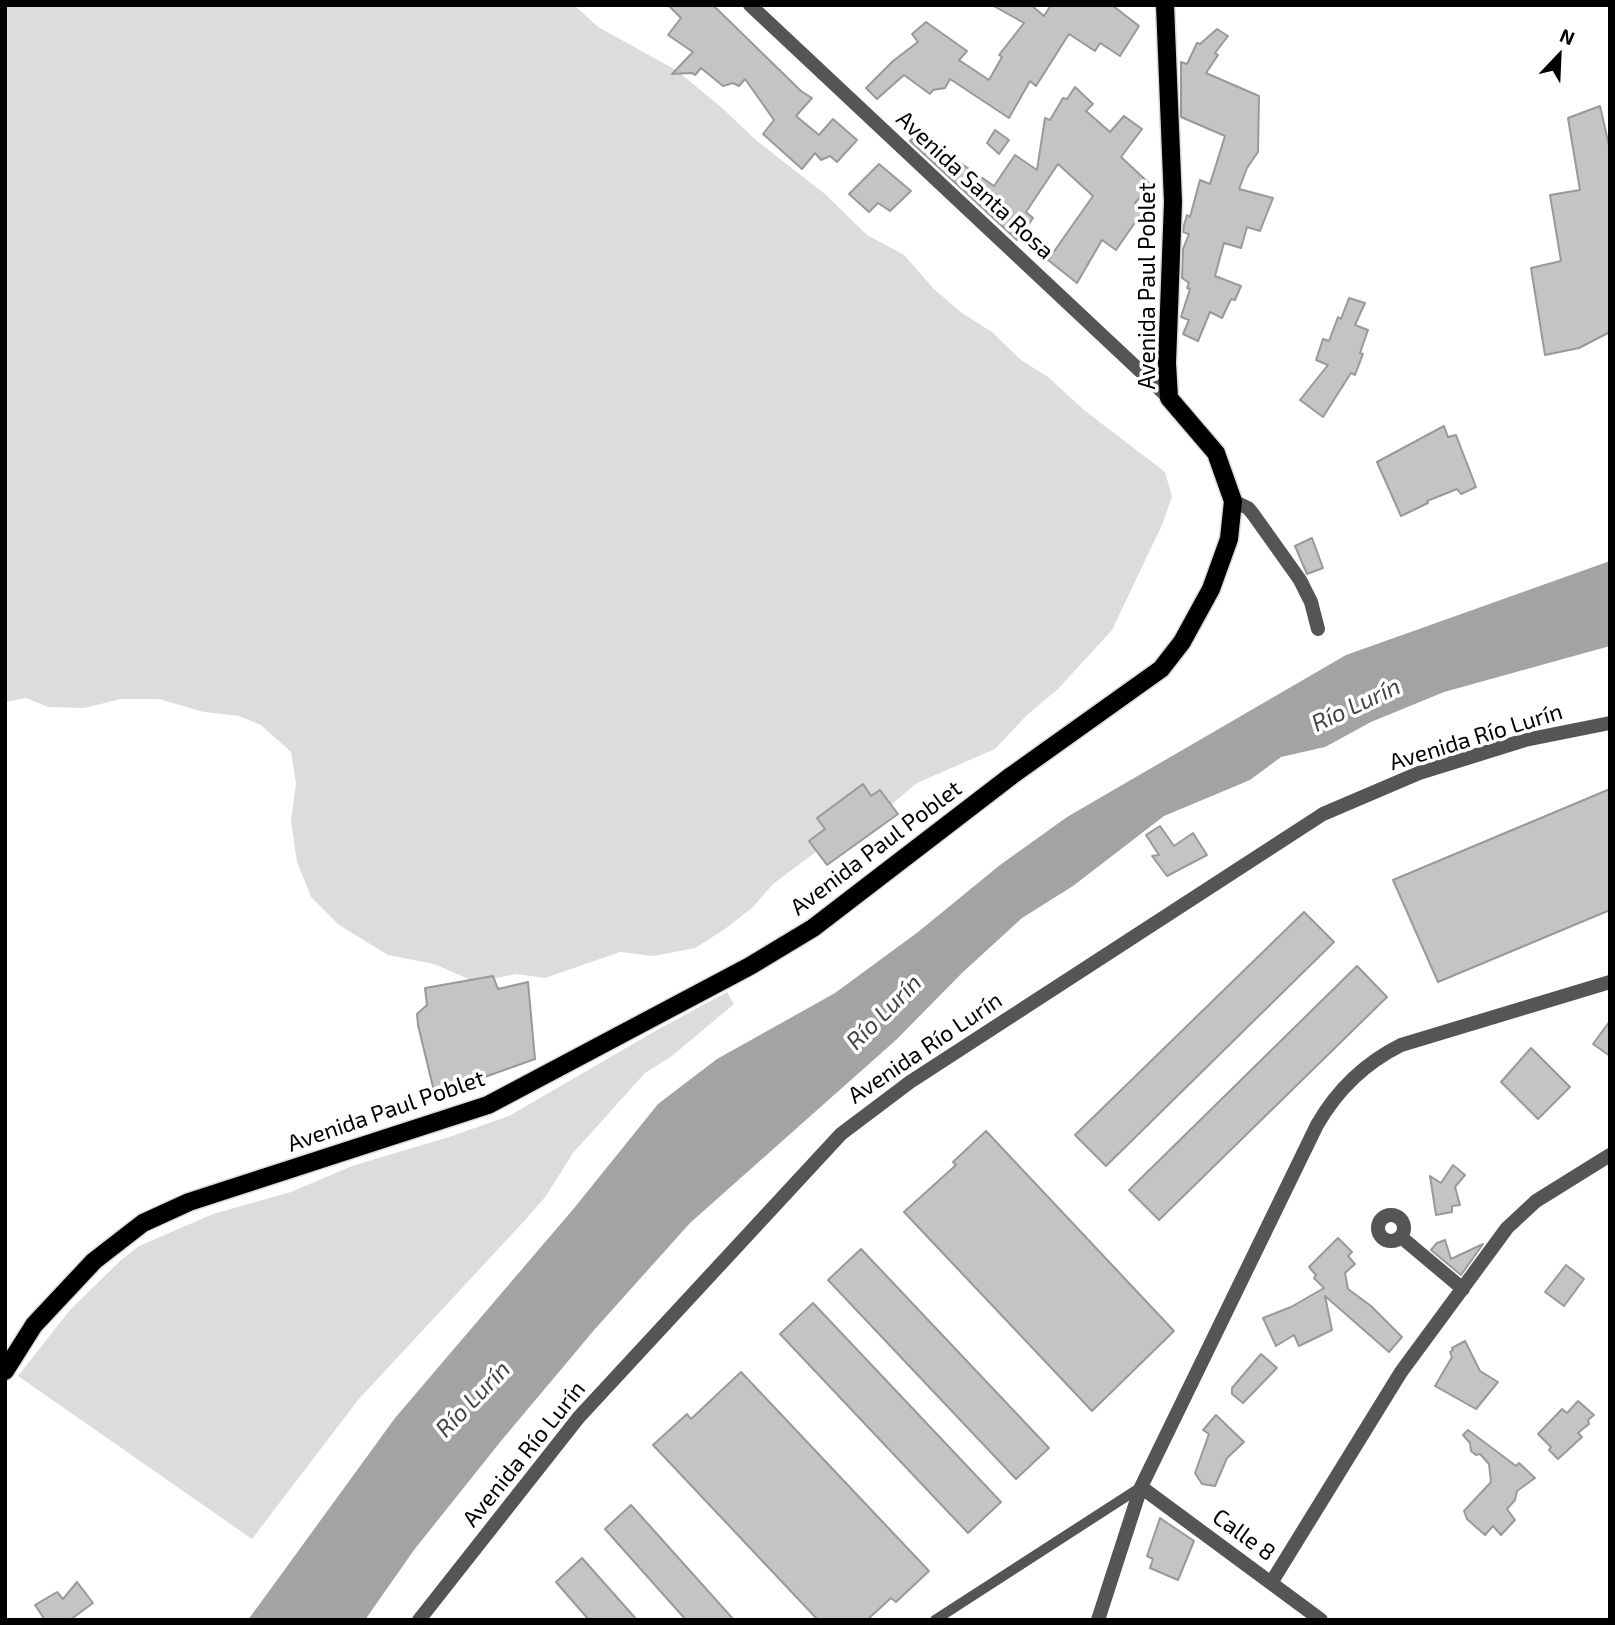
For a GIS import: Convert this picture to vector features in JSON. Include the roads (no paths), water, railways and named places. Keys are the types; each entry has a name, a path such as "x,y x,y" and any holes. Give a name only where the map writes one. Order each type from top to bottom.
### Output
{"main road":[{"name":"Avenida Paul Poblet","path":"5,1371 34,1325 68,1288 94,1261 143,1223 189,1202 488,1105 750,966 813,928 1011,776 1161,669 1182,642 1210,589 1229,539 1233,501 1216,453 1169,398 1167,363 1173,202 1165,5"}],"street":[{"name":"Avenida Santa Rosa","path":"750,5 1169,398"},
{"path":"1233,501 1253,514 1300,580 1311,602 1318,629"},
{"name":"Avenida Río Lurín","path":"419,1620 579,1417 841,1134 910,1082 1323,814 1419,773 1525,740 1610,723"},
{"path":"1098,1620 1141,1488 1317,1125 1332,1100 1382,1054 1401,1045 1610,982"},
{"path":"1271,1583 1401,1372 1518,1216 1536,1201 1610,1155"},
{"path":"1401,1237 1463,1289"},
{"name":"Calle 8","path":"1141,1488 1321,1620"}],"lane":[{"path":"935,1620 1141,1488"}],"water":[{"name":"Río Lurín","path":"1610,561 1610,646 1444,692 1371,722 1325,747 1281,757 1250,780 1164,816 1073,886 1022,918 962,973 896,1040 690,1223 595,1329 501,1441 414,1550 365,1620 248,1620 395,1418 575,1207 658,1104 717,1059 835,993 918,932 1000,865 1067,817 1346,655"}]}
